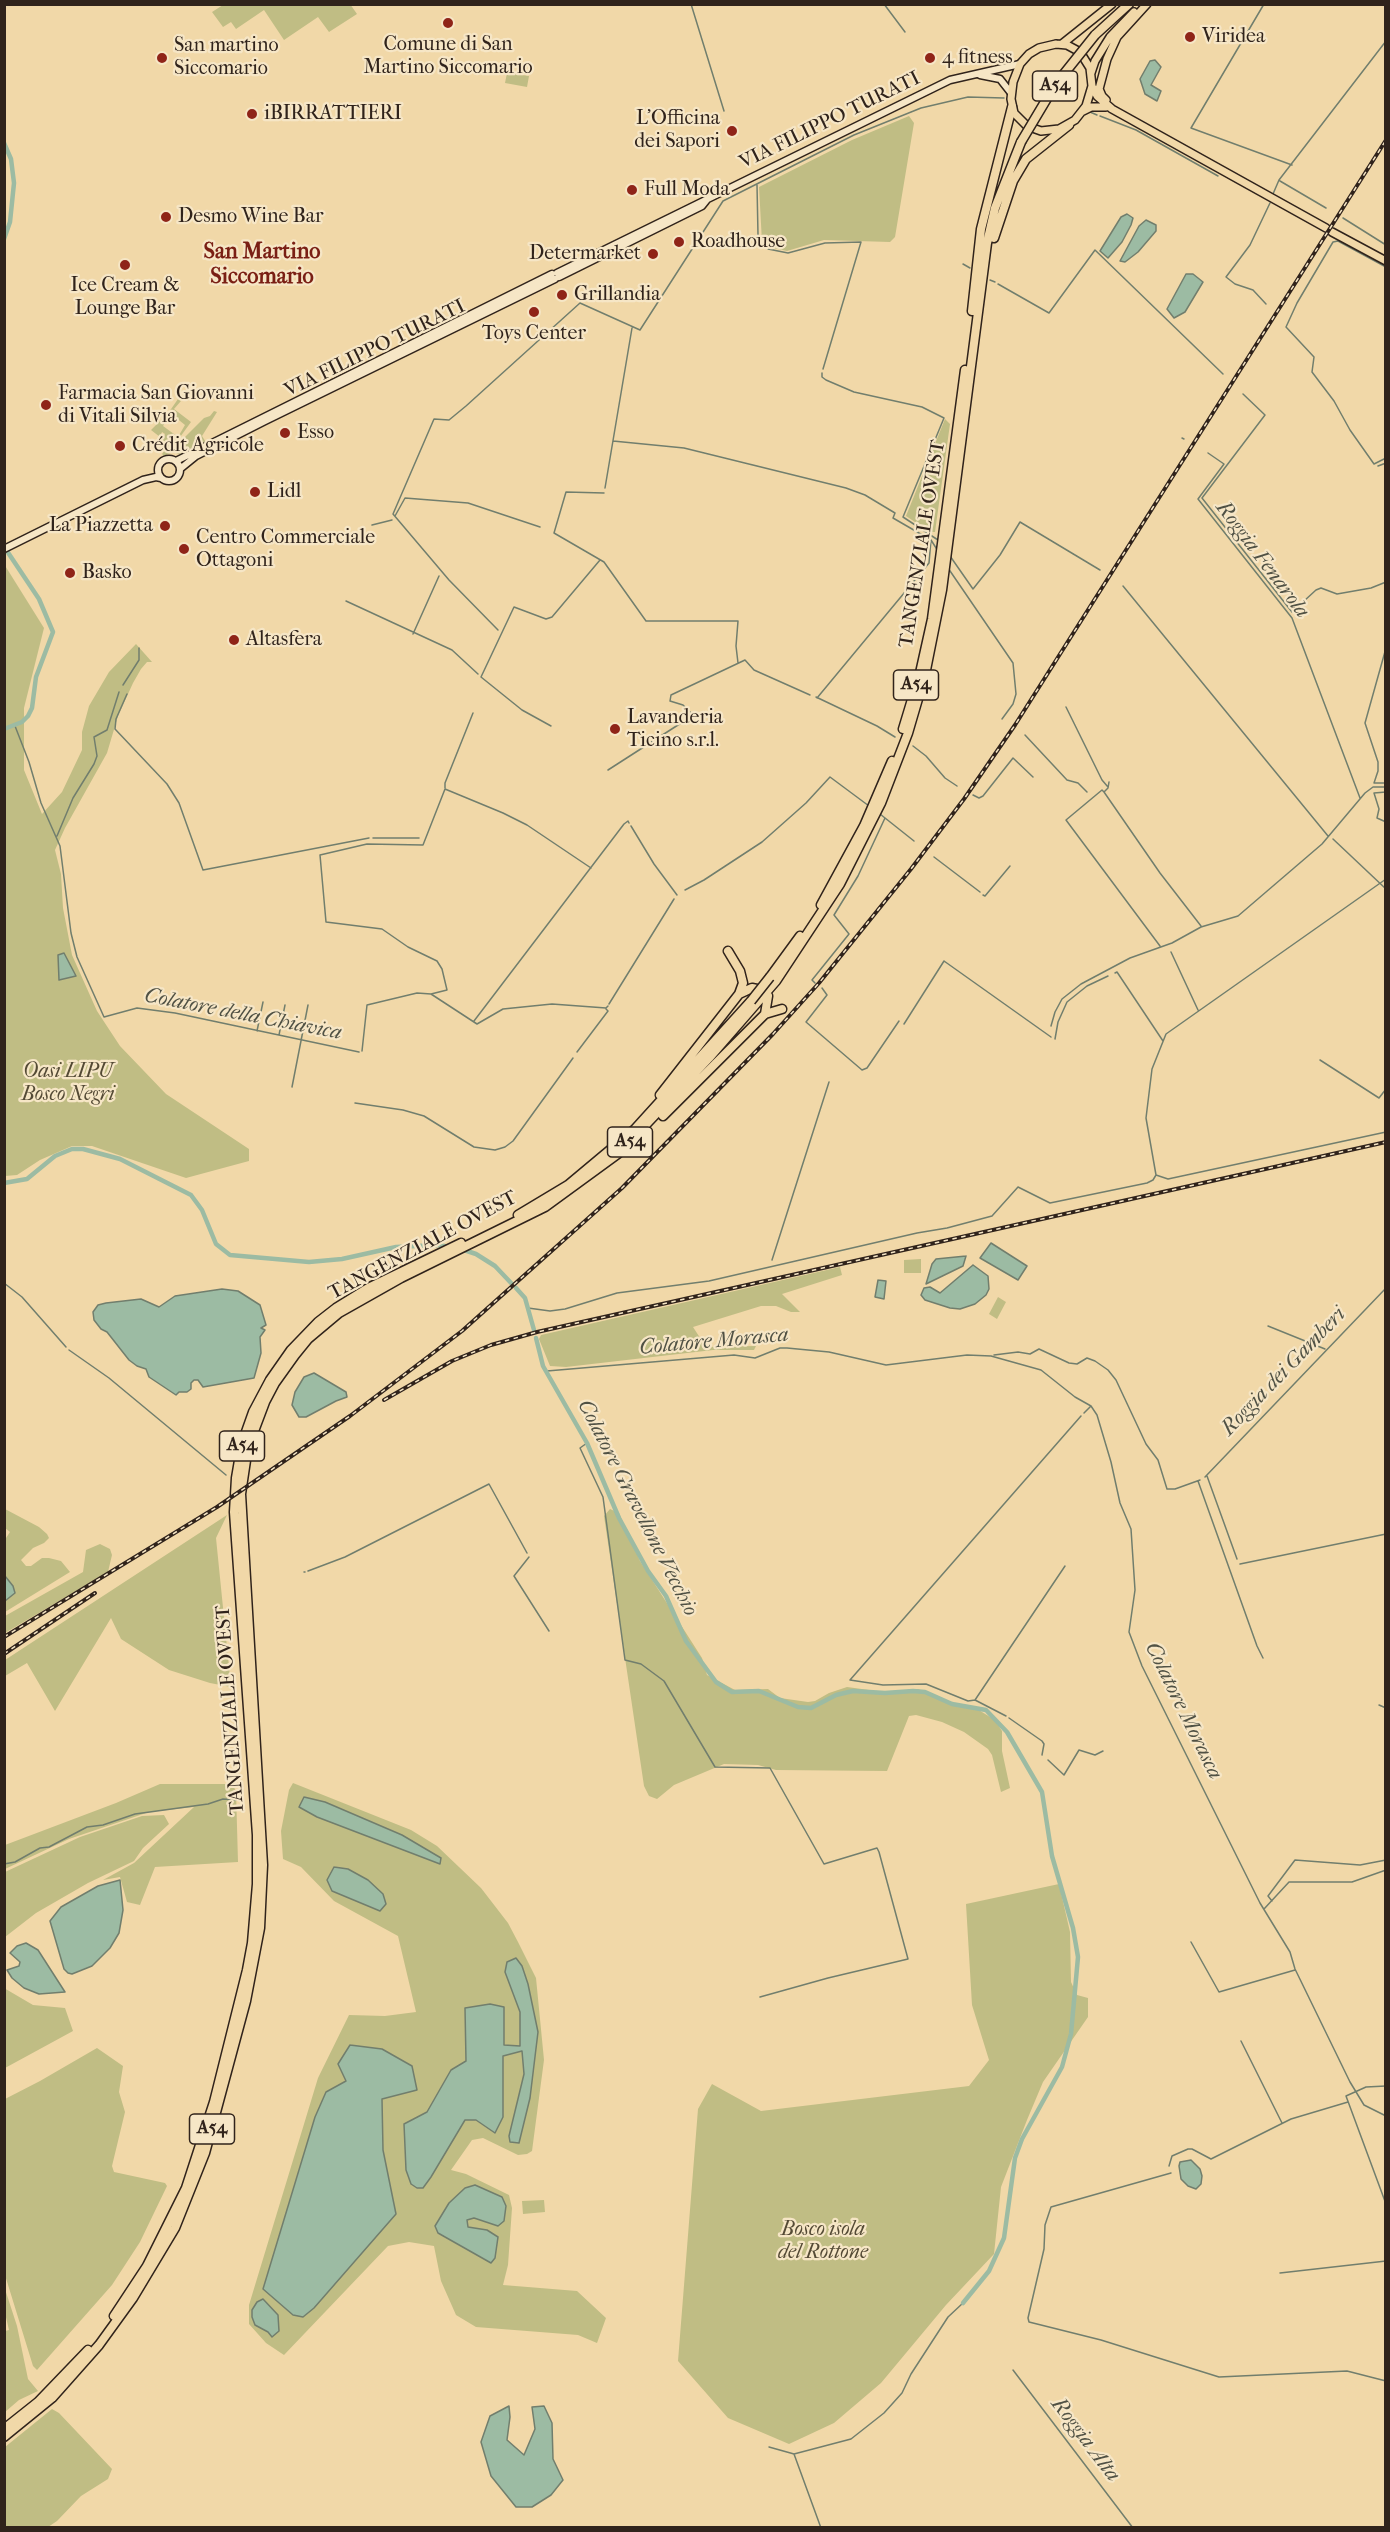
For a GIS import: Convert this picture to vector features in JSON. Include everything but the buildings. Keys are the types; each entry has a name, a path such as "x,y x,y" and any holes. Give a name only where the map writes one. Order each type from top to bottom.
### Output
{"highway":[{"name":"A54","path":"974,315 995,208 1019,141 1055,85 1094,34 1127,4"},
{"path":"974,315 981,228 1012,107"},
{"path":"974,315 995,233 1013,181 1026,159 1068,125"},
{"name":"TANGENZIALE OVEST","path":"4,2429 38,2402 66,2374 114,2315 158,2245 189,2179 213,2102 247,1970 252,1943 258,1864 253,1729 234,1495 242,1443 253,1412 281,1363 318,1322 361,1292 545,1207 616,1152 773,980 818,909 875,811 918,702 932,647 974,315"},
{"path":"728,951 742,980 740,994"},
{"path":"616,1152 740,994 752,988 765,993 765,1014"},
{"path":"616,1152 670,1109 765,1014 782,1009"},
{"name":"TANGENZIALE OVEST","path":"4,2437 52,2398 121,2316 165,2246 191,2190 218,2111 256,1952 263,1865 254,1756"}],"main road":[{"path":"1112,4 1062,44 1039,48 1020,64 1011,93 1012,107 1020,120 1034,130 1048,131 1068,125 1091,107 1101,106 1112,109"},
{"path":"1091,73 1095,61 1110,37 1142,4"},
{"path":"1142,126 1131,115 1102,96 1099,89 1107,59 1117,37 1147,4"},
{"path":"1062,44 1080,52 1087,62 1092,86 1097,96 1112,109 1386,261"},
{"name":"VIA FILIPPO TURATI","path":"176,461 702,206 706,201 950,80 1020,64"},
{"name":"VIA FILIPPO TURATI","path":"970,75 985,75 1000,80 1011,93"},
{"path":"1083,111 1092,86"},
{"name":"VIA FILIPPO TURATI","path":"180,469 196,456 556,276"},
{"path":"8,548 143,480 157,468 160,462 166,459 176,461 180,469 175,479 168,481 156,477 143,480"},
{"path":"157,468 161,478"}],"green space":[{"path":"350,4 357,14 329,32 318,17 284,40 264,10 236,29 231,22 223,27 212,12 223,5"},
{"path":"507,73 529,76 527,87 505,83"},
{"path":"909,116 914,123 895,237 890,242 824,240 787,251 769,247 762,242 759,187 852,140"},
{"path":"178,399 181,401 174,409 191,422 175,444 176,446 204,418 210,416 214,411 217,412 202,436 207,444 182,455 173,452 164,456 162,454 169,444 162,440 165,434 162,432 160,437 151,430 166,415 169,417 163,426 178,437 185,425 169,412"},
{"path":"945,419 950,424 935,532 930,532 906,516"},
{"name":"Oasi LIPU Bosco Negri","path":"4,564 44,628 24,708 24,770 42,814 62,792 82,750 82,732 89,706 109,672 136,644 152,662 147,662 133,683 118,716 107,753 55,850 61,874 63,908 72,955 97,1011 120,1046 166,1094 249,1149 249,1161 186,1178 92,1146 72,1146 40,1160 17,1175 5,1176"},
{"path":"921,1259 921,1273 904,1273 904,1260"},
{"path":"840,1267 842,1275 782,1294 800,1312 791,1312 776,1306 761,1306 693,1327 706,1347 756,1346 754,1350 713,1350 566,1367 550,1366 539,1339 541,1335"},
{"path":"998,1297 1006,1302 997,1319 989,1314"},
{"path":"5,1509 39,1527 49,1538 33,1548 21,1560 26,1566 31,1566 42,1558 49,1558 61,1561 70,1572 5,1612 5,1601 15,1593 13,1586 5,1576 4,1541 10,1532 5,1528"},
{"path":"610,1509 619,1513 640,1561 702,1658 707,1675 735,1690 768,1689 780,1698 808,1702 847,1687 884,1692 918,1689 950,1702 977,1709 995,1720 1002,1731 1002,1751 1010,1788 1001,1792 992,1755 988,1749 964,1732 942,1722 916,1715 909,1716 887,1771 776,1770 758,1765 724,1764 674,1785 657,1799 649,1796 644,1786 604,1516"},
{"path":"227,1515 216,1538 231,1687 169,1670 121,1639 111,1618 55,1711 27,1663 5,1676 5,1660"},
{"path":"100,1544 110,1549 112,1555 108,1572 5,1633 5,1616 83,1572 86,1550"},
{"path":"293,1783 411,1830 437,1846 481,1888 508,1923 536,1978 544,2060 532,2151 518,2155 483,2138 472,2140 451,2170 466,2174 509,2195 512,2208 508,2265 503,2285 577,2291 606,2318 597,2343 578,2335 476,2327 456,2315 441,2281 434,2246 409,2242 388,2246 284,2355 266,2343 249,2324 249,2305 318,2078 349,2015 385,2016 416,2012 398,1936 334,1901 301,1867 283,1859 281,1831 289,1790"},
{"path":"160,1784 232,1784 236,1791 238,1862 155,1867 140,1905 127,1902 120,1877 103,1880 134,1863 194,1807 149,1812 69,1839 5,1869 5,1845"},
{"path":"164,1815 169,1824 143,1848 134,1861 88,1883 36,1913 5,1937 5,1872 80,1837 142,1816"},
{"name":"Bosco isola del Rottone","path":"1059,1884 1070,1932 1071,1982 1077,1995 1088,1998 1088,2017 1043,2082 1027,2120 1001,2187 994,2254 946,2305 881,2383 834,2423 789,2444 728,2418 678,2361 698,2109 712,2084 761,2111 969,2086 989,2060 972,2005 966,1904"},
{"path":"4,1988 33,2005 65,2008 73,2031 5,2068"},
{"path":"97,2048 123,2066 119,2092 125,2112 112,2166 114,2172 165,2183 167,2186 140,2242 112,2285 37,2370 33,2366 5,2275 5,2099"},
{"path":"544,2200 545,2212 523,2214 522,2201"},
{"path":"4,2286 17,2326 28,2379 38,2391 19,2400 5,2412 5,2331 9,2330 5,2313"},
{"path":"52,2409 59,2413 112,2469 108,2479 81,2496 48,2527 5,2527 5,2447"}],"shaded area":[{"path":"1155,60 1161,67 1151,85 1161,91 1157,101 1145,94 1140,79 1150,61"},
{"path":"1127,214 1133,218 1131,225 1122,242 1108,258 1100,251 1121,217"},
{"path":"1146,220 1156,225 1156,231 1138,252 1125,262 1120,261 1139,226"},
{"path":"1186,274 1193,274 1203,282 1185,312 1174,318 1167,309"},
{"path":"64,953 76,976 59,980 58,955"},
{"path":"991,1243 1027,1266 1018,1280 980,1258"},
{"path":"966,1256 963,1266 926,1284 932,1264 936,1259"},
{"path":"973,1265 988,1276 989,1289 986,1295 975,1304 960,1309 950,1308 925,1300 921,1295 924,1288 930,1287 940,1293"},
{"path":"878,1280 886,1281 884,1299 875,1297"},
{"path":"222,1289 238,1291 260,1305 266,1325 261,1328 265,1330 260,1337 261,1353 254,1378 203,1387 198,1380 194,1380 191,1383 191,1389 176,1395 149,1377 146,1369 129,1360 107,1332 101,1329 94,1320 93,1312 98,1305 106,1303 141,1299 159,1307 175,1296"},
{"path":"314,1373 346,1392 347,1397 306,1417 299,1417 292,1405 295,1392 304,1377"},
{"path":"5,1576 13,1586 15,1593 5,1601"},
{"path":"304,1797 325,1802 402,1835 441,1858 440,1864 317,1817 299,1807"},
{"path":"334,1867 348,1869 368,1880 383,1894 386,1904 380,1911 332,1891 327,1880"},
{"path":"120,1880 123,1910 119,1933 110,1948 92,1966 72,1974 68,1973 64,1969 50,1921 61,1907 98,1886"},
{"path":"26,1943 38,1950 65,1992 39,1994 24,1988 12,1978 7,1970 19,1966 20,1962 10,1953 17,1946"},
{"path":"516,1958 522,1966 528,1984 538,2032 530,2098 519,2143 510,2142 509,2136 524,2074 522,2051 503,2056 503,2117 495,2133 476,2120 465,2120 431,2177 423,2188 417,2188 411,2184 406,2170 404,2124 427,2112 451,2070 466,2061 465,2008 490,2004 504,2007 504,2045 520,2046 520,2012 505,1972 507,1962"},
{"path":"350,2045 382,2049 412,2066 417,2090 382,2099 383,2150 396,2214 314,2308 303,2317 293,2315 263,2289 315,2117 326,2092 346,2081 338,2064"},
{"path":"1191,2160 1200,2169 1202,2176 1201,2184 1196,2189 1188,2186 1181,2179 1180,2162"},
{"path":"475,2185 502,2197 506,2206 504,2221 498,2226 474,2218 467,2220 468,2227 487,2230 498,2237 495,2258 491,2263 438,2233 435,2226 449,2203 465,2188"},
{"path":"263,2299 278,2315 279,2331 272,2337 255,2325 252,2317 252,2310 257,2302"},
{"path":"509,2406 507,2440 524,2455 535,2429 532,2407 544,2406 552,2423 553,2459 563,2480 551,2495 532,2507 516,2507 491,2476 481,2442 490,2416"}],"waterway":[{"path":"691,4 724,111"},
{"path":"884,4 905,32"},
{"path":"1264,4 1191,128 1292,165"},
{"path":"1273,194 1279,180 1386,41"},
{"path":"498,630 449,580 393,514 434,419 449,420 580,303 640,330 723,201 854,135 921,108 968,97 1004,98"},
{"path":"1090,112 1097,115"},
{"path":"1100,116 1136,130 1218,176"},
{"path":"4,143 11,159 14,183 10,222 4,239"},
{"path":"1280,181 1326,208"},
{"path":"757,185 758,235 760,243 768,249 788,253 825,243 861,242 823,369"},
{"path":"1266,304 1253,290 1235,284 1226,277 1250,245 1270,203"},
{"path":"1343,218 1386,245"},
{"path":"1386,267 1338,241 1333,242 1297,303 1286,327 1314,357 1312,372 1334,401 1350,430 1374,464 1386,458"},
{"path":"998,284 1049,313 1095,250 1223,374"},
{"path":"963,264 970,268"},
{"path":"990,280 995,282"},
{"path":"605,488 632,328"},
{"path":"822,373 822,377 826,380 854,392 922,407 944,418 903,517 938,540"},
{"name":"Roggia Fenarola","path":"1243,394 1265,415 1202,498 1292,612 1321,588 1337,594 1371,588 1386,582"},
{"path":"613,441 684,448 846,488 865,495 895,513 893,518 931,540 938,551"},
{"name":"Roggia Fenarola","path":"1208,453 1224,464 1198,499 1292,618 1360,798"},
{"path":"1378,466 1386,463"},
{"path":"604,493 566,492 554,533 604,562 646,621 738,621 736,646 738,663"},
{"path":"395,516 405,498 468,503 540,527"},
{"path":"372,525 392,520"},
{"path":"950,556 973,589 1000,555 1020,522 1100,570"},
{"path":"817,698 929,563 931,540"},
{"name":"Colatore Gravellone Vecchio","path":"4,729 22,722 28,716 32,708 36,677 53,632 39,599 5,548"},
{"path":"551,726 522,710 481,677 514,607 546,619 552,617 600,560"},
{"path":"948,568 1013,663 1016,694 1013,704 1002,719"},
{"path":"413,634 439,576"},
{"path":"1123,586 1328,836"},
{"path":"346,601 452,650 478,674"},
{"path":"123,685 139,660 139,648"},
{"path":"1386,648 1365,723 1378,762 1374,783 1386,783"},
{"path":"608,770 692,716 683,705 670,701 671,695 745,660 754,670 810,695"},
{"path":"57,836 73,798 94,764 97,756 94,737 107,730 119,692"},
{"path":"127,694 116,719 115,729 167,784 179,803 203,870 369,838"},
{"path":"816,697 895,737"},
{"path":"1066,707 1102,780 1108,787"},
{"path":"445,788 473,713"},
{"name":"Colatore della Chiavica","path":"15,726 41,803 60,846 71,933 77,957 104,1017 137,1008 175,1013 359,1052"},
{"path":"1025,735 1067,780 1078,783 1087,792"},
{"path":"913,746 926,756 945,778 957,786"},
{"path":"973,795 979,798 983,796 1013,758 1033,777"},
{"name":"Colatore della Chiavica","path":"685,890 762,842 806,803 830,777 869,806"},
{"path":"1109,782 1104,792 1102,790 1066,820 1160,946"},
{"name":"Roggia Fenarola","path":"1051,1026 1062,999 1081,984 1130,958 1172,943 1201,927 1238,916 1322,844 1365,793 1373,787 1386,787"},
{"path":"431,994 447,990 442,969 437,961 408,947 382,929 326,922 320,855 367,844 423,845 445,789 527,825 591,868"},
{"path":"1104,792 1160,873 1201,926"},
{"path":"1386,792 1374,793 1379,809 1377,818 1386,822"},
{"name":"Colatore della Chiavica","path":"880,814 914,841"},
{"name":"Roggia Fenarola","path":"815,983 812,980 849,934 834,915 858,876 885,818"},
{"path":"474,1021 624,824 628,821 629,823"},
{"path":"631,826 654,864 677,895"},
{"path":"373,838 419,838"},
{"path":"1333,839 1386,889"},
{"name":"Colatore della Chiavica","path":"934,857 980,892"},
{"name":"Colatore della Chiavica","path":"983,895 985,896 1010,866"},
{"path":"1386,879 1166,1034 1152,1069 1146,1118 1156,1175 1168,1179 1386,1132"},
{"name":"Colatore della Chiavica","path":"609,1004 674,899"},
{"path":"1171,952 1198,1010"},
{"name":"Roggia Fenarola","path":"904,1024 944,961 1051,1037"},
{"path":"1115,973 1117,972 1163,1041"},
{"path":"1055,1039 1058,1022 1067,1002 1087,986 1108,976"},
{"name":"Roggia Fenarola","path":"822,988 827,995 806,1022 862,1070 867,1068 899,1021"},
{"name":"Colatore della Chiavica","path":"362,1051 367,1005 417,993 431,994 477,1024 503,1009 552,1004 606,1008 608,1006"},
{"path":"257,1031 263,1002"},
{"path":"279,1035 285,1005"},
{"path":"292,1087 308,1005"},
{"path":"577,1052 608,1011 606,1009"},
{"path":"355,1103 403,1110 424,1116 474,1147 495,1150 513,1141 573,1058"},
{"path":"1320,1060 1379,1098 1386,1089"},
{"path":"772,1260 829,1082"},
{"path":"4,1183 27,1179 55,1156 72,1149 83,1149 120,1159 191,1195 202,1210 216,1244 230,1255 309,1262 342,1259 396,1247 438,1245 450,1247"},
{"path":"528,1308 550,1311 565,1309 617,1293 709,1281 947,1228 992,1216 1018,1187 1050,1203 1147,1183 1156,1175"},
{"path":"461,1249 476,1254 495,1266 512,1284"},
{"path":"4,1283 22,1297 66,1347"},
{"path":"516,1288 525,1298 534,1330"},
{"name":"Roggia dei Gamberi","path":"1205,1477 1386,1288"},
{"path":"1268,1326 1325,1349"},
{"name":"Colatore Gravellone Vecchio","path":"536,1338 543,1366 587,1443 619,1518 648,1571 666,1596 686,1641 716,1682 732,1692 759,1691 798,1707 811,1708 836,1695 853,1691 885,1693 913,1691 925,1692 952,1704 986,1710 1007,1732 1042,1792 1052,1856 1073,1928 1078,1957 1071,2034 1062,2067 1022,2139 1015,2158 1004,2238 989,2271 963,2303"},
{"name":"Colatore Morasca","path":"547,1371 734,1355 755,1358 780,1348 829,1352 886,1365 967,1355 991,1356 1041,1370 1075,1397 1091,1406 1097,1415 1120,1503 1131,1529 1135,1590 1129,1632 1142,1666 1260,1903 1290,1952 1295,1969 1350,2082 1364,2105 1386,2116"},
{"name":"Roggia dei Gamberi","path":"994,1355 1018,1352 1030,1354 1039,1349 1069,1363 1077,1364 1087,1358 1095,1361 1108,1370 1116,1380 1146,1444 1158,1460 1167,1489 1175,1489 1200,1480"},
{"path":"69,1350 109,1378 226,1475"},
{"path":"1084,1413 1091,1406"},
{"path":"975,1700 968,1701 926,1684 883,1685 850,1680 1081,1416"},
{"path":"587,1443 580,1448 603,1497 625,1660 641,1664 664,1681 715,1767 770,1768 824,1864 877,1848 879,1852 908,1959 760,1997"},
{"path":"1207,1476 1237,1559"},
{"path":"1198,1481 1263,1658"},
{"path":"308,1571 345,1557 489,1484 527,1553"},
{"path":"1240,1564 1386,1534"},
{"path":"529,1557 514,1576 549,1631"},
{"path":"1006,1716 975,1700 1065,1566"},
{"path":"1379,1705 1386,1708"},
{"path":"1009,1718 1042,1741 1044,1744 1042,1755"},
{"path":"1048,1760 1064,1775 1079,1750 1095,1755 1103,1751"},
{"path":"4,1864 15,1862 40,1848 49,1847 87,1827 103,1825 135,1814 208,1804 223,1799 237,1800"},
{"path":"1272,1901 1268,1896 1295,1860 1360,1865 1386,1860"},
{"path":"1264,1909 1289,1882 1352,1882 1386,1870"},
{"path":"1191,1942 1219,1992 1295,1970"},
{"path":"1241,2041 1282,2123"},
{"path":"1386,2086 1366,2087 1346,2096 1386,2204"},
{"path":"1169,2166 1172,2156 1188,2149 1211,2159 1291,2119 1348,2102"},
{"path":"1171,2173 1051,2207 1045,2225 1044,2249 1029,2322 1101,2340 1219,2377 1347,2371 1386,2381"},
{"path":"1280,2273 1386,2261"},
{"name":"Colatore Gravellone Vecchio","path":"794,2454 851,2439 884,2413 902,2393 911,2374 948,2317 963,2303"},
{"name":"Roggia Alta","path":"1013,2370 1133,2528"},
{"path":"769,2447 794,2454 821,2528"}],"railway":[{"path":"4,1637 217,1507 350,1416 462,1331 622,1188 773,1034 819,983 911,869 964,799 1015,725 1386,140"},
{"path":"384,1400 452,1361 491,1345 537,1332 1386,1142"},
{"path":"4,1654 95,1593"}],"place":[{"name":"Comune di San Martino Siccomario","path":"448,23"},
{"name":"Viridea","path":"1190,37"},
{"name":"San martino Siccomario","path":"162,58"},
{"name":"4 fitness","path":"930,58"},
{"name":"iBIRRATTIERI","path":"252,114"},
{"name":"L’Officina dei Sapori","path":"732,131"},
{"name":"Full Moda","path":"632,190"},
{"name":"Desmo Wine Bar","path":"166,217"},
{"name":"Roadhouse","path":"679,242"},
{"name":"Determarket","path":"653,254"},
{"name":"Ice Cream & Lounge Bar","path":"125,265"},
{"name":"Grillandia","path":"562,295"},
{"name":"Toys Center","path":"534,312"},
{"name":"Farmacia San Giovanni di Vitali Silvia","path":"46,405"},
{"name":"Esso","path":"285,433"},
{"name":"Crédit Agricole","path":"120,446"},
{"name":"Lidl","path":"255,492"},
{"name":"La Piazzetta","path":"165,526"},
{"name":"Centro Commerciale Ottagoni","path":"184,549"},
{"name":"Basko","path":"70,573"},
{"name":"Altasfera","path":"234,640"},
{"name":"Lavanderia Ticino s.r.l.","path":"615,729"}],"district":[{"name":"San Martino Siccomario","path":"262,266"}]}
